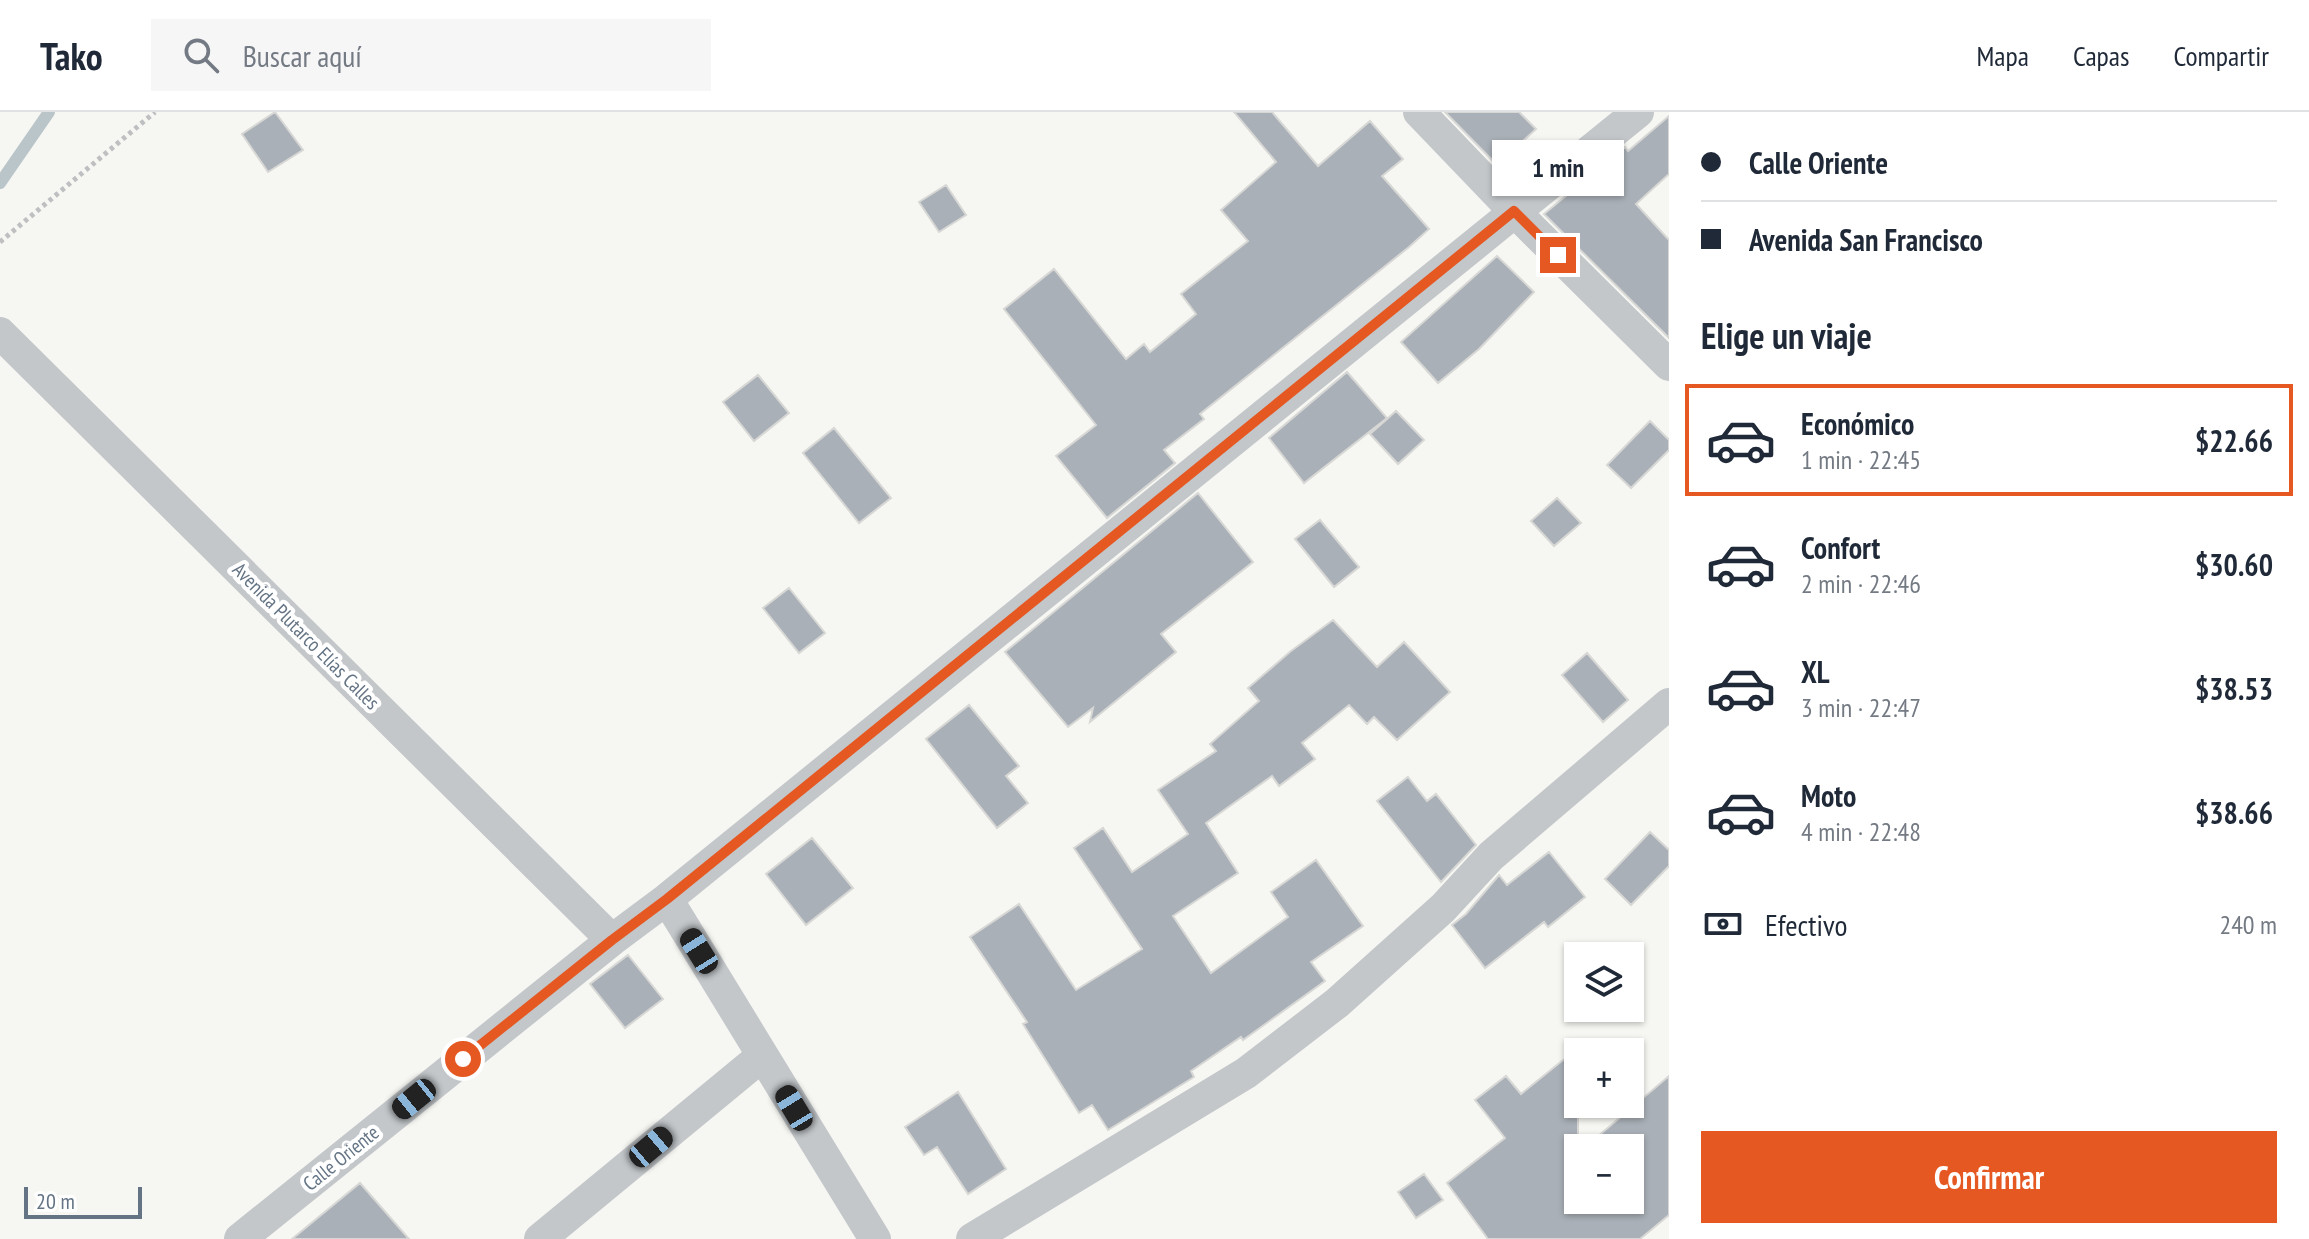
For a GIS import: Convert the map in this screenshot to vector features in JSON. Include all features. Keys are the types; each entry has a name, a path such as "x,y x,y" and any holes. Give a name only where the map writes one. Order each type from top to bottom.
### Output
{"street":[{"path":"1419,112 1669,365"},
{"name":"Calle Oriente","path":"240,1239 667,899 1638,112"},
{"name":"Avenida Plutarco Elías Calles","path":"0,333 612,940"},
{"path":"972,1239 1246,1073 1337,1003 1443,908 1491,856 1669,704"},
{"path":"667,899 875,1239"},
{"path":"540,1239 762,1056"}],"path":[{"path":"0,242 155,112"}],"building":[{"path":"275,112 303,150 268,172 242,134"},
{"path":"1234,112 1272,112 1318,166 1370,121 1403,159 1382,176 1429,229 1200,414 1204,419 1164,450 1175,463 1107,518 1056,456 1096,425 1004,309 1054,269 1126,359 1144,344 1150,352 1196,314 1181,294 1248,241 1221,210 1276,162"},
{"path":"1445,112 1519,112 1536,129 1497,165"},
{"path":"1669,116 1669,174 1636,204 1669,240 1669,338 1544,214 1625,147 1628,151"},
{"path":"946,185 966,215 939,232 919,202"},
{"path":"1497,256 1534,292 1479,349 1438,383 1401,342"},
{"path":"1347,372 1387,418 1304,483 1269,438"},
{"path":"758,375 789,413 754,441 723,402"},
{"path":"1396,411 1424,440 1398,464 1370,434"},
{"path":"1650,421 1669,440 1669,450 1631,488 1607,465"},
{"path":"834,428 891,498 859,523 803,453"},
{"path":"1198,493 1253,562 1161,634 1176,652 1090,722 1093,708 1068,727 1005,652"},
{"path":"1557,498 1581,523 1554,546 1531,521"},
{"path":"1320,520 1359,567 1334,587 1295,539"},
{"path":"789,588 825,633 799,653 763,608"},
{"path":"1333,620 1377,667 1404,642 1450,692 1397,740 1374,717 1367,724 1349,705 1302,743 1315,759 1279,786 1272,776 1206,823 1238,873 1173,916 1211,973 1288,917 1271,892 1316,860 1363,926 1311,962 1325,981 1243,1040 1241,1037 1191,1071 1194,1077 1108,1130 1092,1105 1079,1113 1023,1024 1027,1022 970,937 1019,904 1076,990 1142,949 1074,848 1103,828 1132,872 1188,834 1158,790 1216,751 1210,744 1259,701 1248,688"},
{"path":"1587,653 1628,700 1603,722 1562,675"},
{"path":"969,705 1019,766 1006,776 1028,803 997,828 926,739"},
{"path":"1408,777 1427,801 1436,794 1476,845 1441,882 1377,801"},
{"path":"1650,832 1669,850 1669,866 1631,905 1605,879"},
{"path":"812,838 853,888 806,925 766,874"},
{"path":"1549,852 1585,897 1548,927 1544,922 1485,968 1452,925 1466,914 1499,875 1507,885"},
{"path":"628,955 663,999 625,1028 590,984"},
{"path":"1564,1059 1564,1118 1578,1118 1578,1134 1564,1134 1564,1214 1644,1214 1644,1134 1601,1134 1619,1118 1644,1118 1644,1097 1669,1076 1669,1215 1640,1239 1488,1239 1447,1183 1505,1138 1475,1100 1506,1076 1521,1094"},
{"path":"958,1092 1006,1169 968,1194 937,1147 924,1155 905,1127"},
{"path":"1424,1174 1443,1200 1416,1218 1398,1192"},
{"path":"360,1183 409,1239 292,1239"}],"waterway":[{"path":"0,183 49,112"}],"route":[{"path":"463,1059 667,899 1514,211 1558,255"}]}
